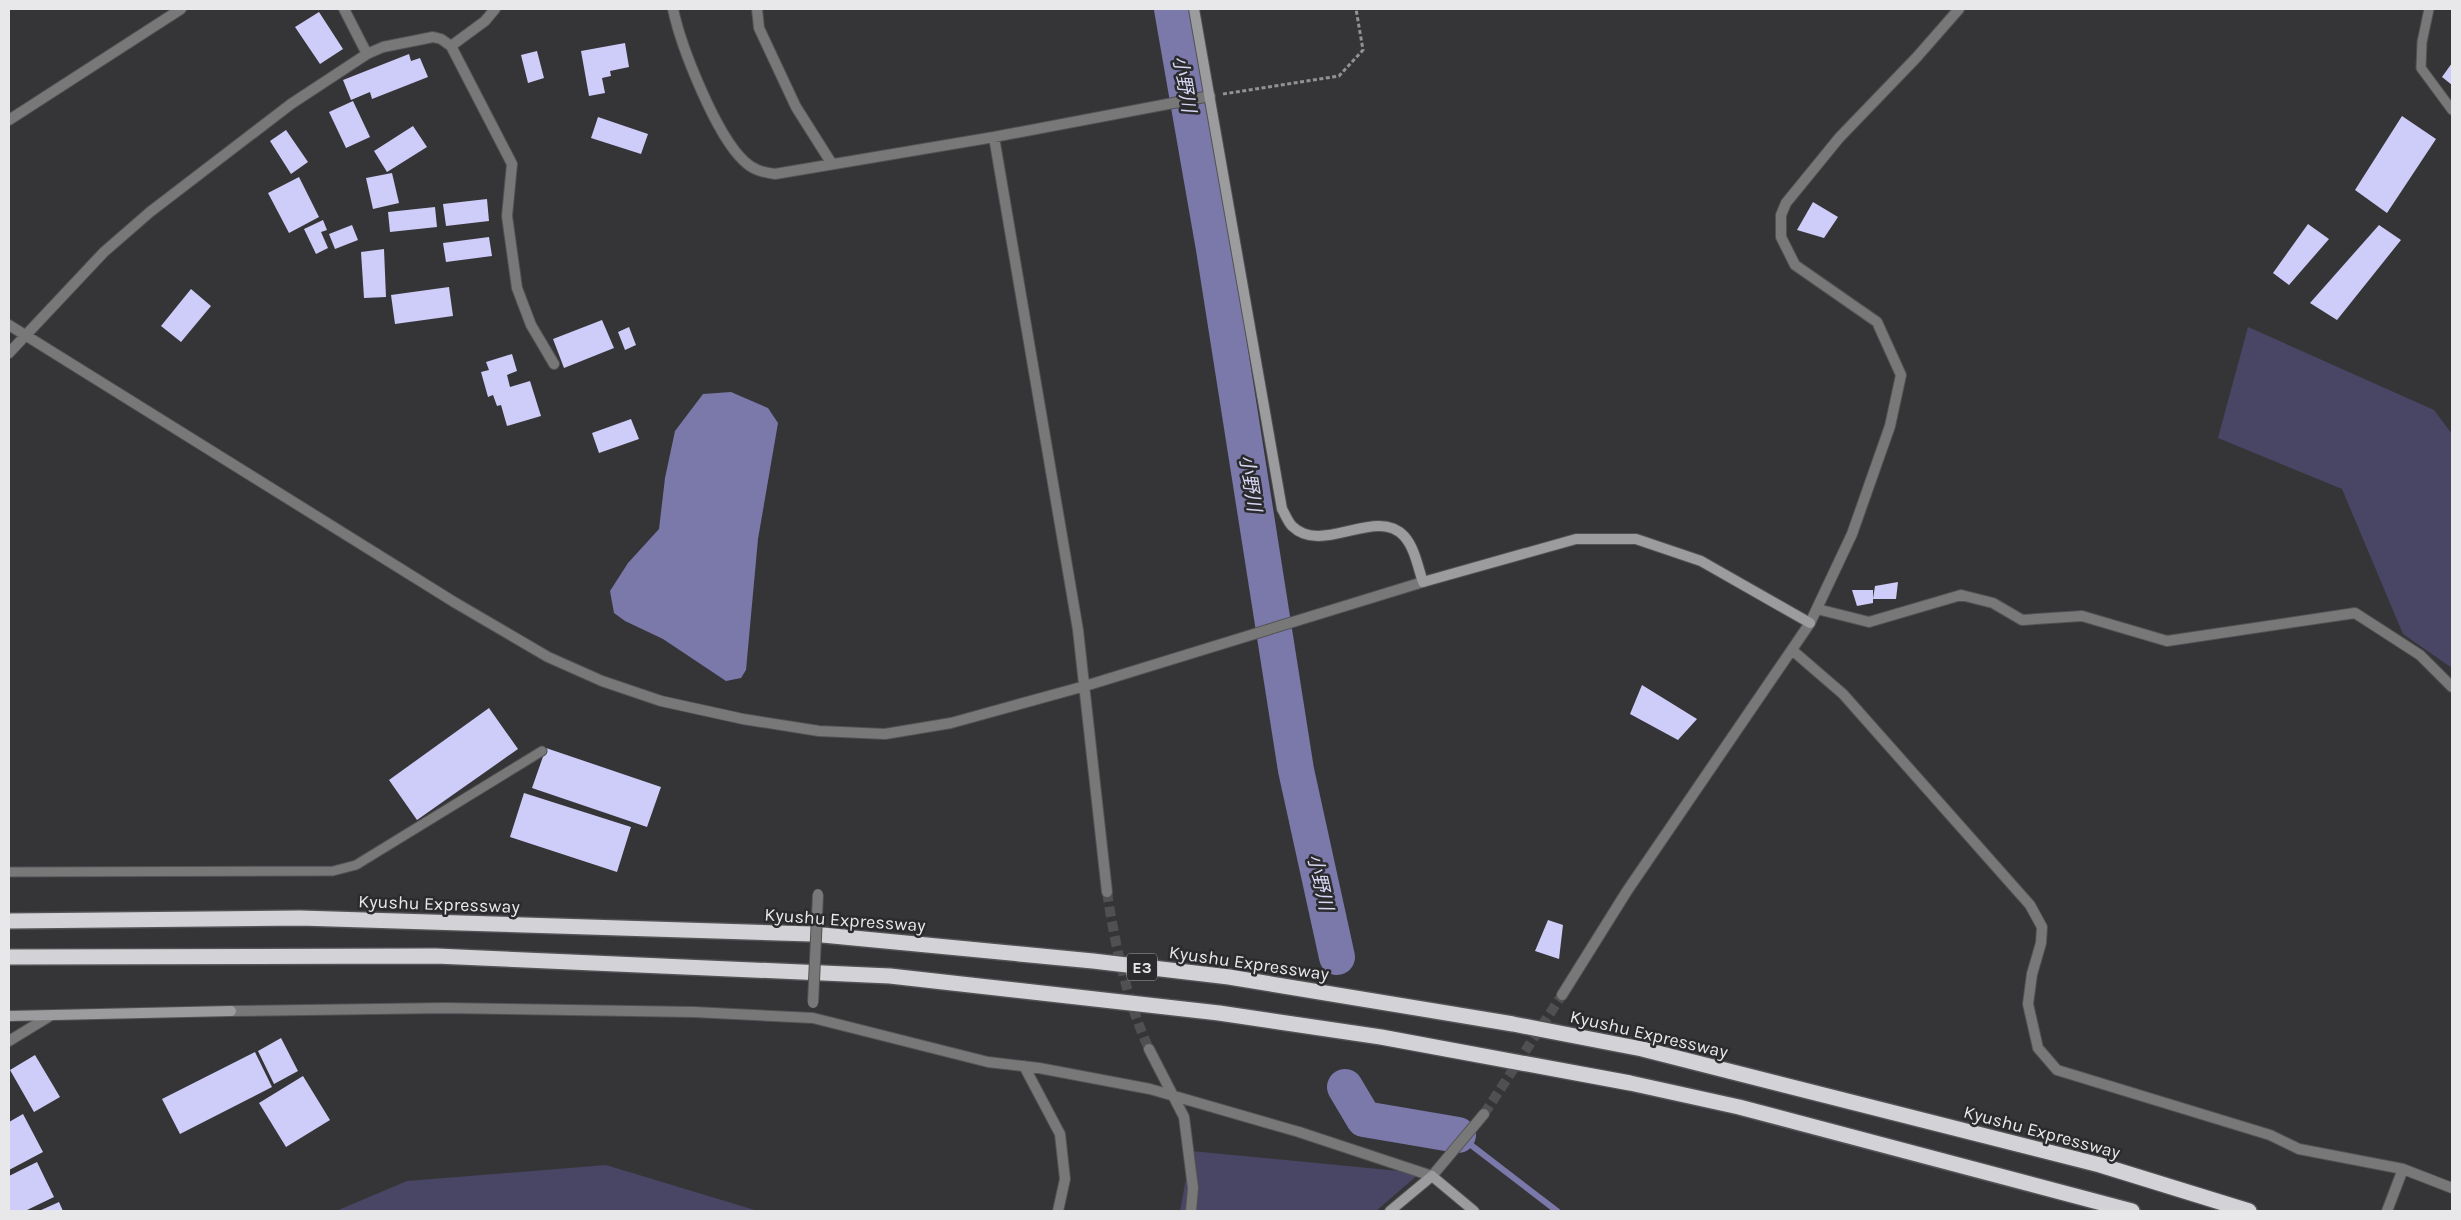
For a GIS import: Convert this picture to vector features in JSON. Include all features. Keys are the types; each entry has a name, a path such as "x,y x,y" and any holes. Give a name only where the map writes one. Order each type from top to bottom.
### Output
{"highway":[{"name":"Kyushu Expressway","path":"9,921 300,918 812,934 1093,961 1229,977 1513,1024 1642,1049 2100,1165 2249,1211"},
{"name":"E3","path":"9,957 436,956 880,975 1219,1013 1381,1037 1730,1105 2132,1211"}],"street":[{"path":"9,120 181,9"},
{"path":"344,9 367,54"},
{"path":"451,46 478,28 495,9"},
{"path":"673,9 678,32 716,120 730,146 744,162 757,171 775,174 994,137 1210,96"},
{"path":"757,9 758,28 796,107 832,164"},
{"path":"1194,9 1282,509 1292,526 1306,535 1319,537 1378,526 1394,529 1404,536 1411,548 1423,582"},
{"path":"1562,995 1627,891 1810,624 1856,525 1890,426 1901,375 1876,322 1795,265 1781,237 1781,216 1786,203 1839,138 1916,58 1959,9"},
{"path":"9,353 104,252 150,212 291,104 367,54 383,47 433,37 441,39 451,46 512,164 507,216 517,288 531,326 554,364"},
{"path":"994,137 1078,630 1107,892"},
{"path":"9,325 23,336 438,592 540,652 602,681 652,698 743,719 819,731 885,734 951,724 1085,686 1423,582 1576,539 1636,539 1701,561 1810,624"},
{"path":"1817,609 1869,622 1961,595 1993,603 2022,620 2082,616 2168,641 2355,613 2420,655 2452,687"},
{"path":"1792,650 1843,694 2030,905 2042,927 2041,943 2032,974 2028,1004 2038,1048 2057,1070 2270,1136 2300,1149 2403,1169 2452,1188"},
{"path":"813,1018 812,1003 818,894"},
{"path":"9,1016 464,1008 694,1012 813,1018 988,1062 1024,1066 1150,1089 1299,1132 1432,1176 1474,1211"},
{"path":"9,1041 50,1016"},
{"path":"1149,1050 1184,1118 1189,1141 1193,1188 1190,1211"},
{"path":"1024,1066 1060,1134 1065,1178 1058,1211"},
{"path":"1390,1211 1432,1176 1484,1114"},
{"path":"2388,1211 2403,1169"}],"lane":[{"path":"2429,9 2422,42 2421,68 2452,110"},
{"path":"9,872 333,872 356,865 542,751"}],"path":[{"path":"1210,96 1339,76 1363,50 1356,9"}],"shaded area":[{"path":"2248,327 2434,410 2452,434 2452,668 2403,634 2342,489 2218,438"},
{"path":"731,392 768,408 778,423 758,539 746,670 741,678 726,681 663,639 625,621 614,613 610,591 628,563 659,529 665,478 675,431 703,394"},
{"path":"1191,1151 1420,1173 1376,1211 1180,1211"},
{"path":"606,1165 758,1211 336,1211 407,1181"}],"building":[{"path":"319,12 343,49 320,64 295,27"},
{"path":"625,43 629,67 610,71 611,76 602,78 605,93 589,96 581,51"},
{"path":"537,51 544,78 528,83 521,55"},
{"path":"409,54 411,61 420,58 428,77 372,99 370,92 351,100 343,80"},
{"path":"2452,63 2452,85 2442,77"},
{"path":"353,101 370,137 346,148 329,112"},
{"path":"2402,116 2436,139 2387,213 2355,190"},
{"path":"598,117 648,134 641,154 591,138"},
{"path":"413,126 427,147 387,172 374,151"},
{"path":"286,130 308,162 291,174 270,141"},
{"path":"392,173 399,203 373,209 366,178"},
{"path":"299,177 319,217 289,233 268,193"},
{"path":"487,199 489,221 446,226 443,204"},
{"path":"1813,202 1838,217 1824,238 1797,230"},
{"path":"435,207 437,227 390,232 388,212"},
{"path":"323,220 327,230 321,232 328,248 316,254 304,229"},
{"path":"2308,224 2329,239 2289,285 2273,273"},
{"path":"352,225 358,240 335,249 329,234"},
{"path":"2379,225 2401,240 2337,320 2310,303"},
{"path":"489,237 492,256 446,262 443,243"},
{"path":"384,249 386,297 364,298 361,252"},
{"path":"449,287 453,316 395,324 391,295"},
{"path":"191,289 211,306 181,342 161,326"},
{"path":"602,320 614,348 564,368 553,339"},
{"path":"629,327 636,345 625,350 618,332"},
{"path":"512,354 517,371 507,375 510,387 530,381 541,416 507,426 501,405 497,406 493,395 488,397 481,372 489,370 486,362"},
{"path":"631,419 639,439 599,453 592,433"},
{"path":"1898,582 1896,599 1873,599 1875,586"},
{"path":"1852,590 1873,590 1873,603 1857,606"},
{"path":"1642,685 1697,719 1678,740 1630,714"},
{"path":"489,708 518,749 417,820 389,780"},
{"path":"546,748 661,787 647,827 532,788"},
{"path":"524,793 631,827 617,872 510,837"},
{"path":"1548,920 1563,925 1559,959 1535,951"},
{"path":"281,1038 298,1071 274,1084 258,1051"},
{"path":"255,1052 272,1087 180,1134 162,1099"},
{"path":"35,1055 60,1097 34,1112 10,1070"},
{"path":"303,1076 330,1120 286,1147 259,1103"},
{"path":"23,1114 43,1152 9,1170 9,1122"},
{"path":"37,1162 54,1197 25,1211 9,1211 9,1176"},
{"path":"59,1202 63,1211 39,1211"}],"waterway":[{"name":"小野川","path":"1172,9 1214,249 1296,770 1337,957"},
{"name":"小野川","path":"1345,1087 1364,1119 1458,1135"},
{"path":"1458,1135 1557,1211"}],"tunnel":[{"path":"1107,892 1128,992 1149,1049"},
{"path":"1484,1114 1562,995"}]}
